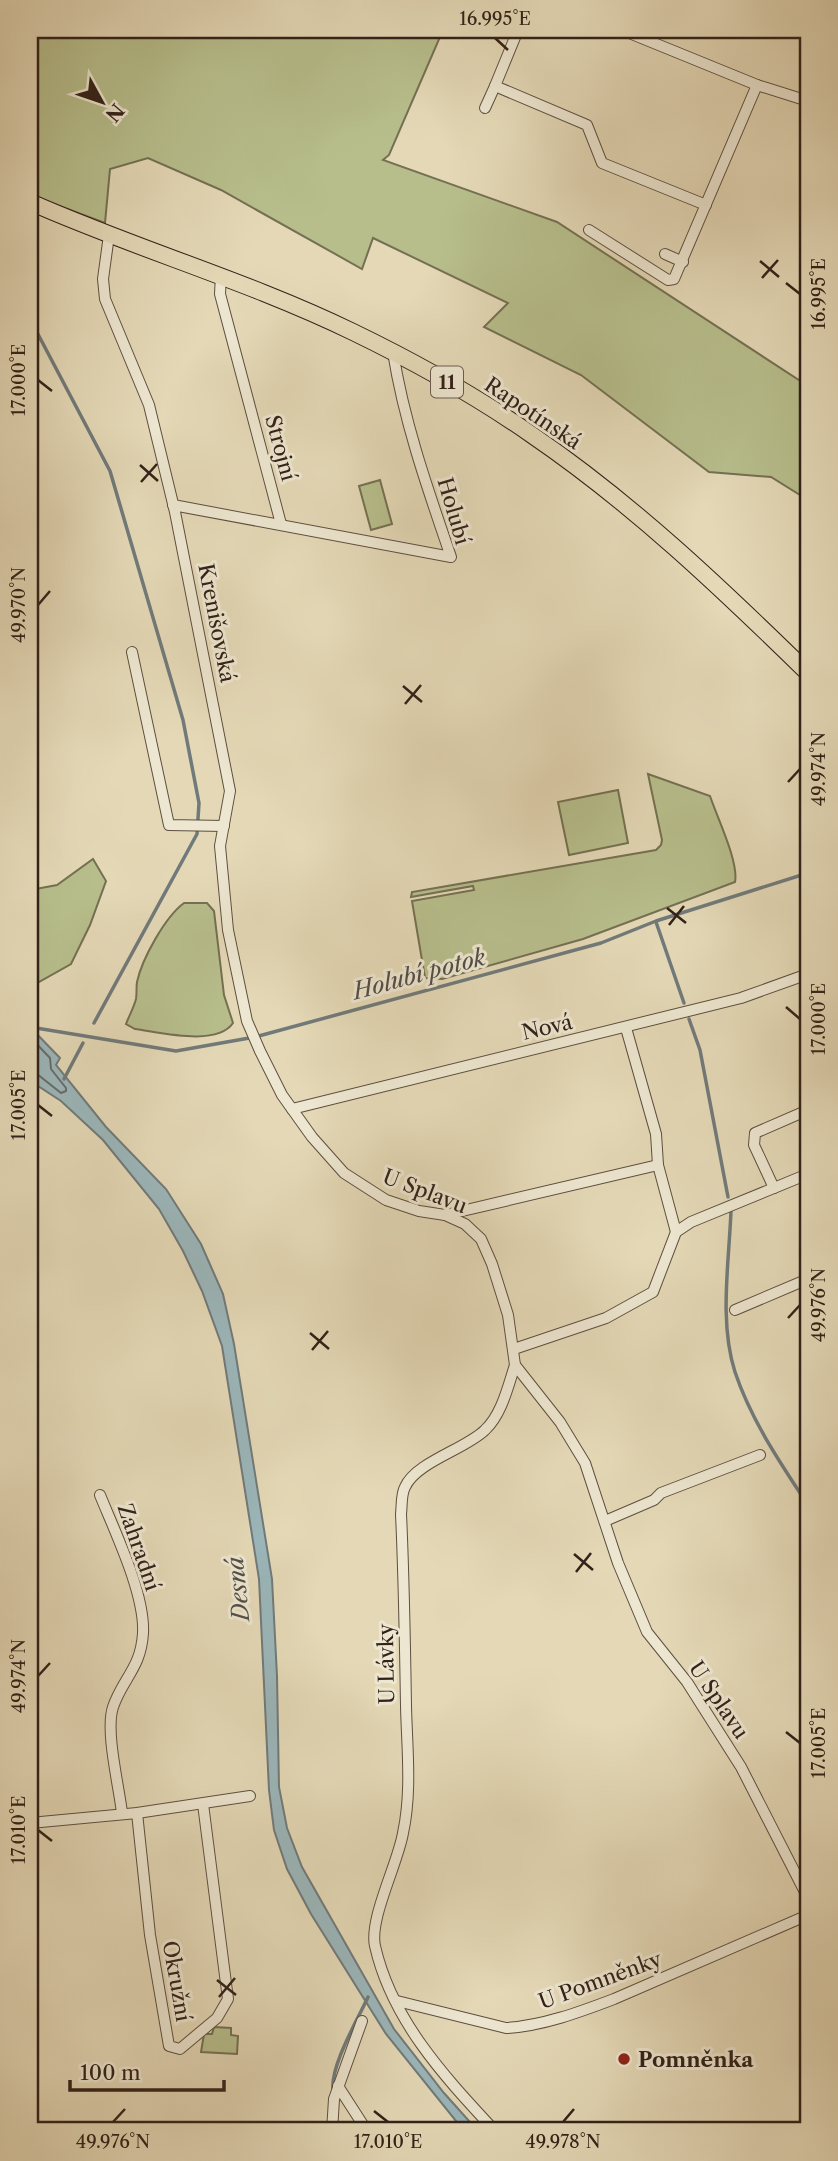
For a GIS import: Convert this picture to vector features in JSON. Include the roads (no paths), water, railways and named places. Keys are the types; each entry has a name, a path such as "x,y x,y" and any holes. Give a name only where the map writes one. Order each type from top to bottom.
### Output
{"main road":[{"name":"Rapotínská","path":"30,202 303,309 393,352 488,406 583,472 683,555 808,673"}],"street":[{"path":"485,108 518,30"},
{"path":"622,30 757,85 808,101"},
{"path":"589,230 668,279 674,279 757,85"},
{"path":"495,86 587,125 602,163 706,205"},
{"path":"797,97 808,93"},
{"name":"Krenišovská","path":"109,235 103,279 105,299 149,405 173,505 230,791 220,846 228,930 250,1027"},
{"path":"664,254 683,262"},
{"name":"Strojní","path":"221,275 220,294 281,524"},
{"name":"Holubí","path":"281,524 451,557 403,403 393,352"},
{"path":"173,505 281,524"},
{"path":"132,652 169,825 224,826"},
{"name":"Nová","path":"292,1109 741,998 808,975"},
{"name":"U Splavu","path":"250,1027 282,1095 312,1137 344,1173 386,1200 419,1211 445,1215 465,1224 481,1239 508,1315 515,1365 560,1422 585,1462 618,1563 648,1632 687,1682 741,1767 808,1898"},
{"path":"625,1028 656,1134 658,1165 677,1232"},
{"path":"774,1188 754,1145 755,1133 808,1110"},
{"path":"445,1215 658,1165"},
{"path":"514,1349 606,1318 653,1292 677,1232 691,1222 808,1174"},
{"path":"735,1310 808,1279"},
{"name":"U Lávky","path":"397,2001 381,1967 374,1942 376,1922 402,1838 409,1789 401,1514 405,1487 416,1474 434,1461 484,1431 503,1401 515,1365"},
{"path":"605,1521 654,1500 661,1493 760,1455"},
{"name":"Zahradní","path":"100,1495 137,1593 144,1631 138,1663 113,1707 110,1726 122,1813"},
{"path":"30,1823 137,1813 250,1796"},
{"name":"Okružní","path":"137,1813 150,1935 169,2046 180,2049 218,2018 228,1999 203,1804"},
{"name":"U Pomněnky","path":"397,2001 506,2028 523,2027 605,2002 808,1915"},
{"path":"397,2001 413,2034 436,2067 495,2131"},
{"path":"332,2131 336,2091 362,2021"},
{"path":"336,2091 367,2131"}],"water":[{"path":"30,1027 60,1058 56,1065 106,1127 166,1189 201,1244 223,1294 234,1344 272,1579 279,1787 287,1828 302,1867 394,2029 478,2131 464,2131 386,2034 311,1914 287,1869 274,1830 269,1790 259,1579 222,1346 202,1291 159,1209 103,1140 61,1101 35,1084 30,1076"}],"waterway":[{"path":"30,319 110,471 183,720 199,803 197,834 94,1023"},
{"name":"Holubí potok","path":"30,1027 176,1051 255,1037 601,943 656,921 808,873"},
{"path":"656,922 684,1003"},
{"path":"689,1019 700,1050 728,1197"},
{"path":"64,1079 83,1043"},
{"path":"731,1211 726,1313 730,1353 742,1390 758,1424 808,1505"},
{"path":"333,2091 340,2057 368,1997"}],"place":[{"name":"Pomněnka","path":"624,2059"}],"water label":[{"name":"Desná","path":"238,1589"}]}
